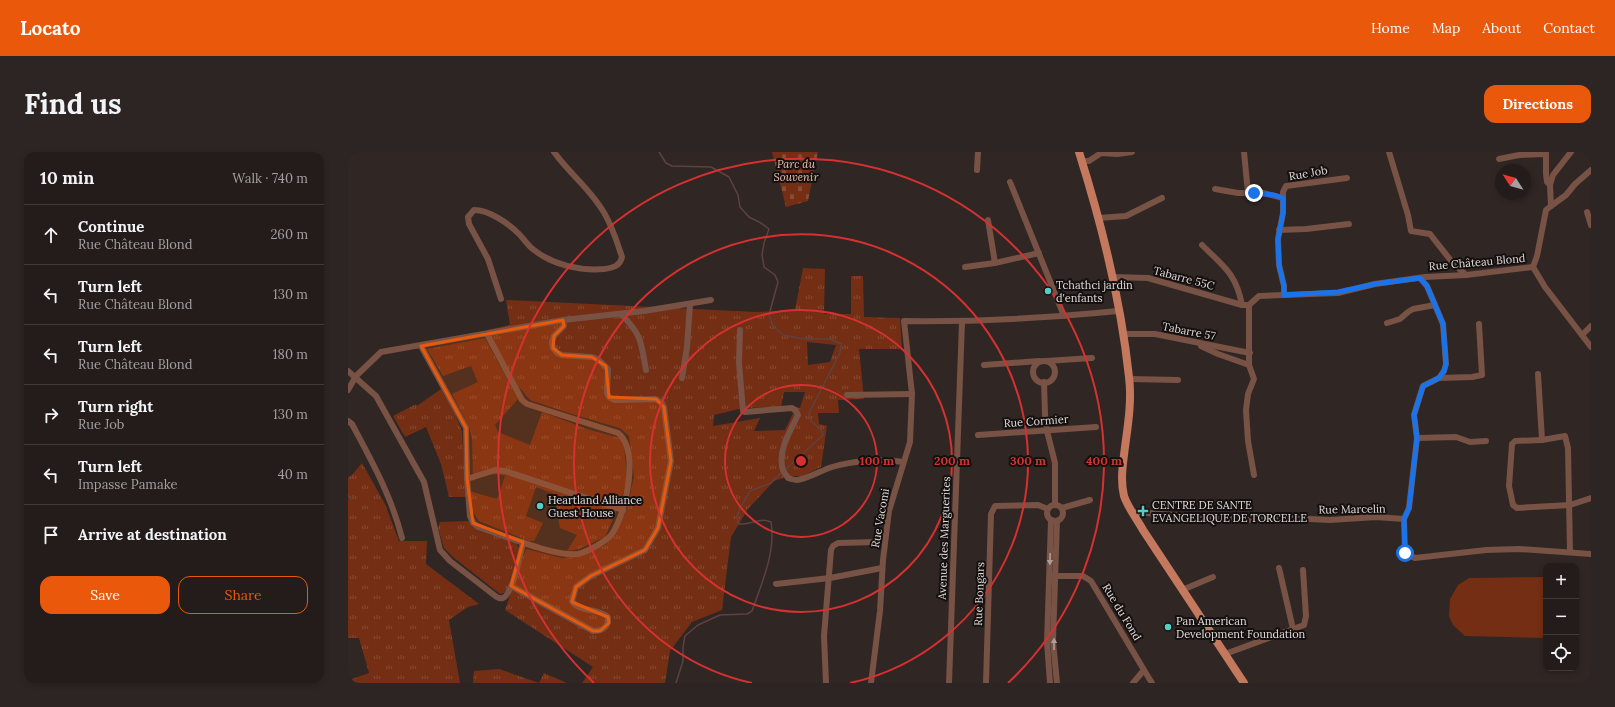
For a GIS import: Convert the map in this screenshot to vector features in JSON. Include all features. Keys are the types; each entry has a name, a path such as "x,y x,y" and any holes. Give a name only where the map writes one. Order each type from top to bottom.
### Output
{"main road":[{"path":"1079,152 1098,218 1112,277 1130,379 1122,481 1124,495 1143,530 1244,683"}],"street":[{"path":"501,299 488,259 469,224 468,217 474,210 487,212 514,229 533,250 570,268 611,269 621,262 622,256 604,212 591,194 561,162 554,152"},
{"path":"977,170 978,152"},
{"path":"1082,161 1089,161 1102,153 1117,154 1132,152"},
{"path":"1244,152 1248,193"},
{"path":"1390,152 1411,231 1430,234 1452,262 1466,275"},
{"path":"1551,206 1550,185 1553,175 1571,152"},
{"path":"1499,159 1519,155 1546,153 1547,182 1550,185"},
{"path":"1533,267 1537,256 1546,210 1566,195 1575,184 1591,170"},
{"name":"Rue Job","path":"1283,198 1286,186 1347,178"},
{"path":"1010,182 1064,316"},
{"path":"1215,189 1238,194 1263,194 1283,198 1283,213 1279,230 1279,265 1284,286 1284,295"},
{"path":"1098,218 1126,216 1162,198"},
{"path":"1587,212 1591,225"},
{"path":"988,220 995,263"},
{"path":"1279,230 1306,229 1349,224"},
{"path":"1202,245 1225,266 1237,287 1242,304"},
{"path":"965,267 995,263 1039,253"},
{"name":"Rue Château Blond","path":"1249,305 1259,296 1338,292 1375,284 1420,278 1466,275 1533,267 1545,287 1591,347"},
{"name":"Tabarre 55C","path":"1112,277 1148,278 1249,305"},
{"name":"Rue Château Blond","path":"1420,278 1427,286 1443,324 1446,364 1444,371 1439,378"},
{"path":"348,390 356,376 381,352 563,320 621,314 711,300"},
{"path":"682,378 687,347 690,304"},
{"path":"1249,305 1249,365 1254,379 1248,394 1246,426 1254,475"},
{"path":"1387,323 1400,319 1408,312 1413,310 1435,305"},
{"path":"962,322 1118,311"},
{"path":"621,314 637,333 641,342 646,370"},
{"path":"511,586 593,631 600,631 609,623 608,617 604,613 574,604 572,600 576,587 591,576 645,550 658,528 671,461 664,407 656,398 615,400 609,398 607,392 608,369 606,366 592,357 562,355 553,348 552,342 554,336 564,326 563,320"},
{"name":"Rue Vacomi","path":"871,683 880,611 882,568 889,511 910,442 912,394 904,321 962,322"},
{"name":"Avenue des Marguerites","path":"949,683 962,322"},
{"path":"1479,324 1482,376 1439,378 1423,386 1420,394 1414,415 1417,438 1409,508 1404,519 1405,553 1415,558 1493,550 1520,549 1591,554"},
{"path":"1582,335 1591,326"},
{"path":"740,330 739,363 743,411 792,408 798,415 783,448 782,461 784,471 788,478 798,480 828,468 848,463 879,460 903,462"},
{"path":"421,346 466,428 467,479 470,516 473,523 478,527 561,554 580,553 606,541 612,534 623,510 630,479 626,444 623,437 618,433 527,404 522,400 487,334"},
{"name":"Tabarre 57","path":"1123,334 1155,334 1250,353"},
{"path":"1194,342 1218,354 1249,365"},
{"path":"984,365 1092,358"},
{"path":"1027,362 1036,379 1044,382 1052,378 1059,360"},
{"path":"1033,371 1039,361"},
{"path":"1046,361 1052,365 1054,370"},
{"path":"348,371 356,376 376,396 424,482 440,550 450,560 494,595 499,598 504,598 511,586 523,542"},
{"path":"1538,374 1542,440"},
{"path":"1130,379 1178,380"},
{"path":"1044,382 1047,431 1056,463 1055,505"},
{"path":"846,395 912,394"},
{"path":"348,421 352,424 388,494 402,538"},
{"name":"Rue Cormier","path":"978,435 1096,427"},
{"path":"1570,552 1570,505 1568,448 1565,436 1542,440 1515,441 1512,444 1509,486 1513,505 1517,508 1570,505 1591,498"},
{"path":"1417,438 1456,437 1470,442 1486,441"},
{"path":"467,479 495,470 505,471 623,510"},
{"path":"1055,505 1062,508 1090,500"},
{"name":"Rue Bongars","path":"986,683 991,514 995,506 1038,505 1048,509"},
{"path":"1054,520 1047,515 1048,509 1055,505"},
{"path":"1054,520 1063,515 1062,508"},
{"name":"Rue Marcelin","path":"1132,512 1244,520 1289,518 1330,520 1376,517 1404,519"},
{"path":"1054,520 1053,641 1057,683"},
{"path":"826,683 824,636 830,578 830,556 833,546 838,543 877,542"},
{"path":"776,584 830,578 882,568"},
{"path":"1279,568 1293,630"},
{"path":"1225,654 1304,625 1306,616 1303,570"},
{"path":"1050,683 1047,647 1053,576"},
{"name":"Rue du Fond","path":"1053,576 1083,576 1091,580 1152,683"},
{"path":"1182,590 1213,577"},
{"path":"1133,683 1144,670"}],"highlighted area":[{"path":"563,320 564,326 554,336 553,348 562,355 592,357 606,366 609,397 656,399 664,407 671,461 658,528 645,550 591,576 576,587 572,602 608,617 609,623 600,631 593,631 511,586 523,542 473,523 467,479 466,428 421,346"}],"green space":[{"name":"Parc du Souvenir","path":"772,152 818,152 808,201 786,207"},
{"path":"803,268 825,269 824,314 851,314 851,276 863,276 864,317 900,318 902,349 859,349 864,399 838,400 839,413 818,413 819,424 827,426 821,467 802,476 789,476 774,481 748,509 731,537 722,610 692,622 670,651 665,683 582,683 593,667 505,610 526,549 562,558 582,556 605,545 616,534 627,508 634,477 629,436 620,428 530,400 518,386 487,330 510,325 506,300 757,312 795,310","holes":["807,342 836,345 830,362 808,365","784,392 805,392 800,408 796,407 785,430 754,431 760,418 713,426 714,415 743,408 781,407"]},
{"path":"485,338 518,399 495,425 498,432 530,445 542,412 590,430 620,438 624,443 627,478 621,501 605,537 579,549 567,551 577,535 560,528 554,494 536,487 526,516 543,523 534,541 529,541 479,521 472,510 469,491 497,499 505,476 497,474 489,475 473,481 472,439 469,427 452,394 478,382 471,366 443,376 427,349"},
{"path":"441,389 455,414 462,431 466,497 449,497 441,464 426,427 405,437 393,416 416,404 417,406"},
{"path":"362,463 385,504 399,541 427,541 426,564 479,604 468,607 449,620 460,683 352,683 352,679 369,673 359,638 348,638 348,477 351,476"},
{"path":"468,521 472,526 517,544 520,550 507,589 504,593 500,594 453,557 444,548 438,528 440,522"},
{"path":"1543,577 1543,638 1465,636 1453,625 1449,616 1450,599 1458,585 1469,578"},
{"path":"499,669 539,683 473,683 474,671"},
{"path":"544,673 567,683 539,683"}],"waterway":[{"path":"659,152 666,163 672,166 711,167 729,177 738,195 740,207 749,217 769,229 762,255 764,267 775,275 778,282 769,315 773,326 783,335 804,339 830,339 841,344 840,353 809,413 810,420 822,431 823,435 785,470"},
{"path":"676,683 683,661 685,636 698,625 720,615 747,614 752,611 770,556 772,544 771,522 763,520 739,524 737,517 741,506 750,491 771,483 782,472"},
{"path":"348,495 351,499"}],"place":[{"name":"Tchathci jardin d'enfants","path":"1048,291"},
{"name":"Heartland Alliance Guest House","path":"540,506"},
{"name":"CENTRE DE SANTE EVANGELIQUE DE TORCELLE","path":"1143,511"},
{"name":"Pan American Development Foundation","path":"1168,627"}],"route":[{"path":"1254,193 1274,195 1283,198 1283,213 1278,239 1280,275 1284,286 1284,295 1338,292 1375,284 1420,278 1427,286 1443,324 1446,364 1444,371 1439,378 1423,386 1414,415 1417,438 1409,508 1404,519 1405,553"}]}
